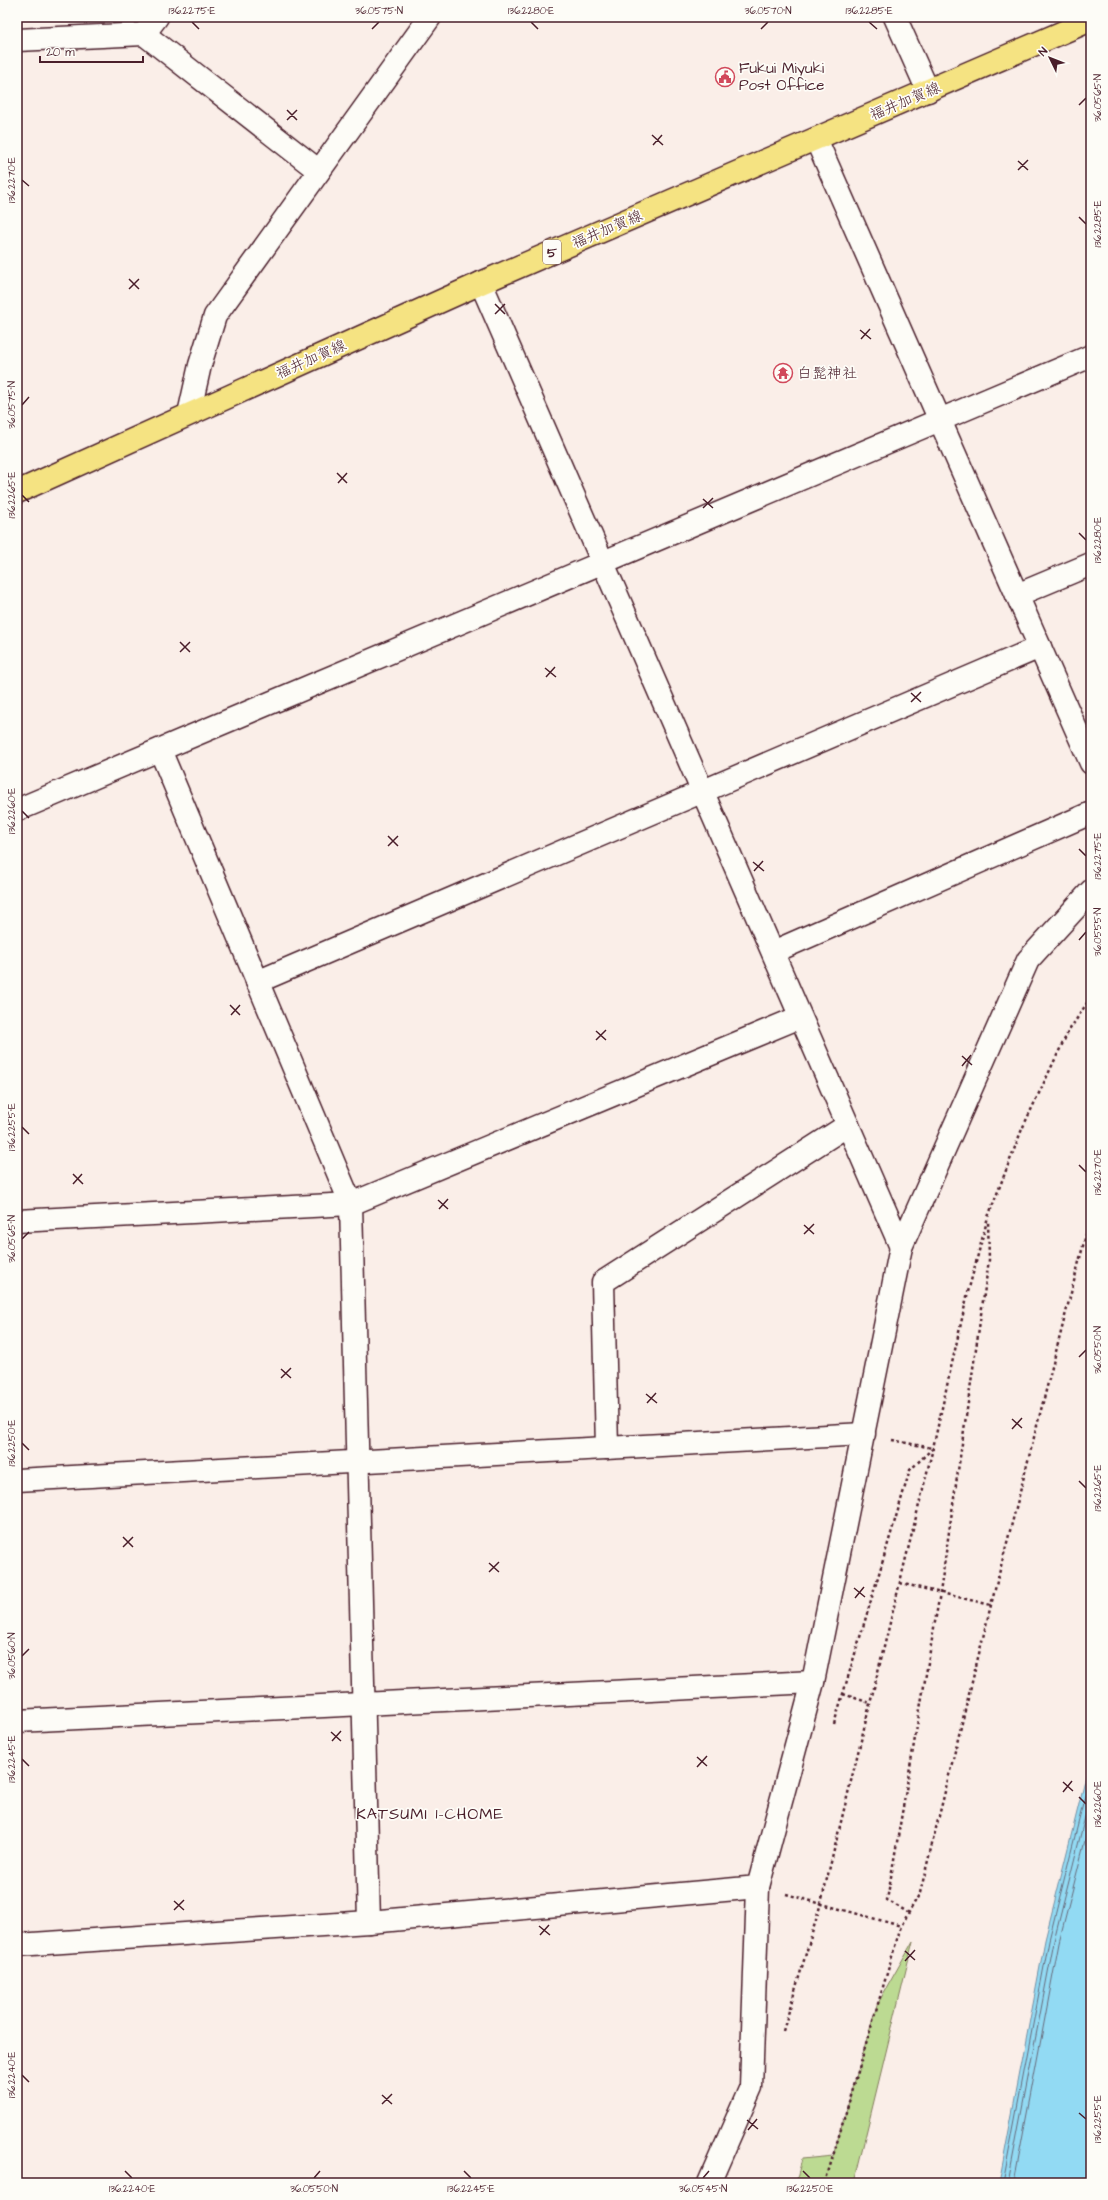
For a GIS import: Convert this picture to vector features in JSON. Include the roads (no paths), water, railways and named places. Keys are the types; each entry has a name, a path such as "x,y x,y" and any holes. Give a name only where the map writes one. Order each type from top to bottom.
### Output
{"main road":[{"name":"福井加賀線","path":"17,492 481,283 1091,20"}],"street":[{"path":"144,34 157,17"},
{"path":"189,414 200,365 216,316 430,17"},
{"path":"895,17 928,91"},
{"path":"17,40 144,34 319,171"},
{"path":"816,139 1091,763"},
{"path":"481,283 901,1247"},
{"path":"17,810 1091,356"},
{"path":"1017,595 1091,564"},
{"path":"258,982 1040,646"},
{"path":"160,750 351,1204 369,1922"},
{"path":"773,952 1091,813"},
{"path":"709,2183 751,2087 758,1887 813,1682 901,1247 1028,960 1091,891"},
{"path":"17,1220 351,1204 800,1017"},
{"path":"607,1448 603,1282 848,1124"},
{"path":"17,1480 864,1434"},
{"path":"17,1721 813,1682"},
{"path":"17,1945 369,1922 758,1887"}],"water":[{"path":"1091,1756 1091,2183 999,2183 1045,1940"}],"place":[{"name":"Fukui Miyuki Post Office","path":"725,77"},
{"name":"白髭神社","path":"783,373"}],"district":[{"name":"KATSUMI 1-CHOME","path":"430,1813"}]}
